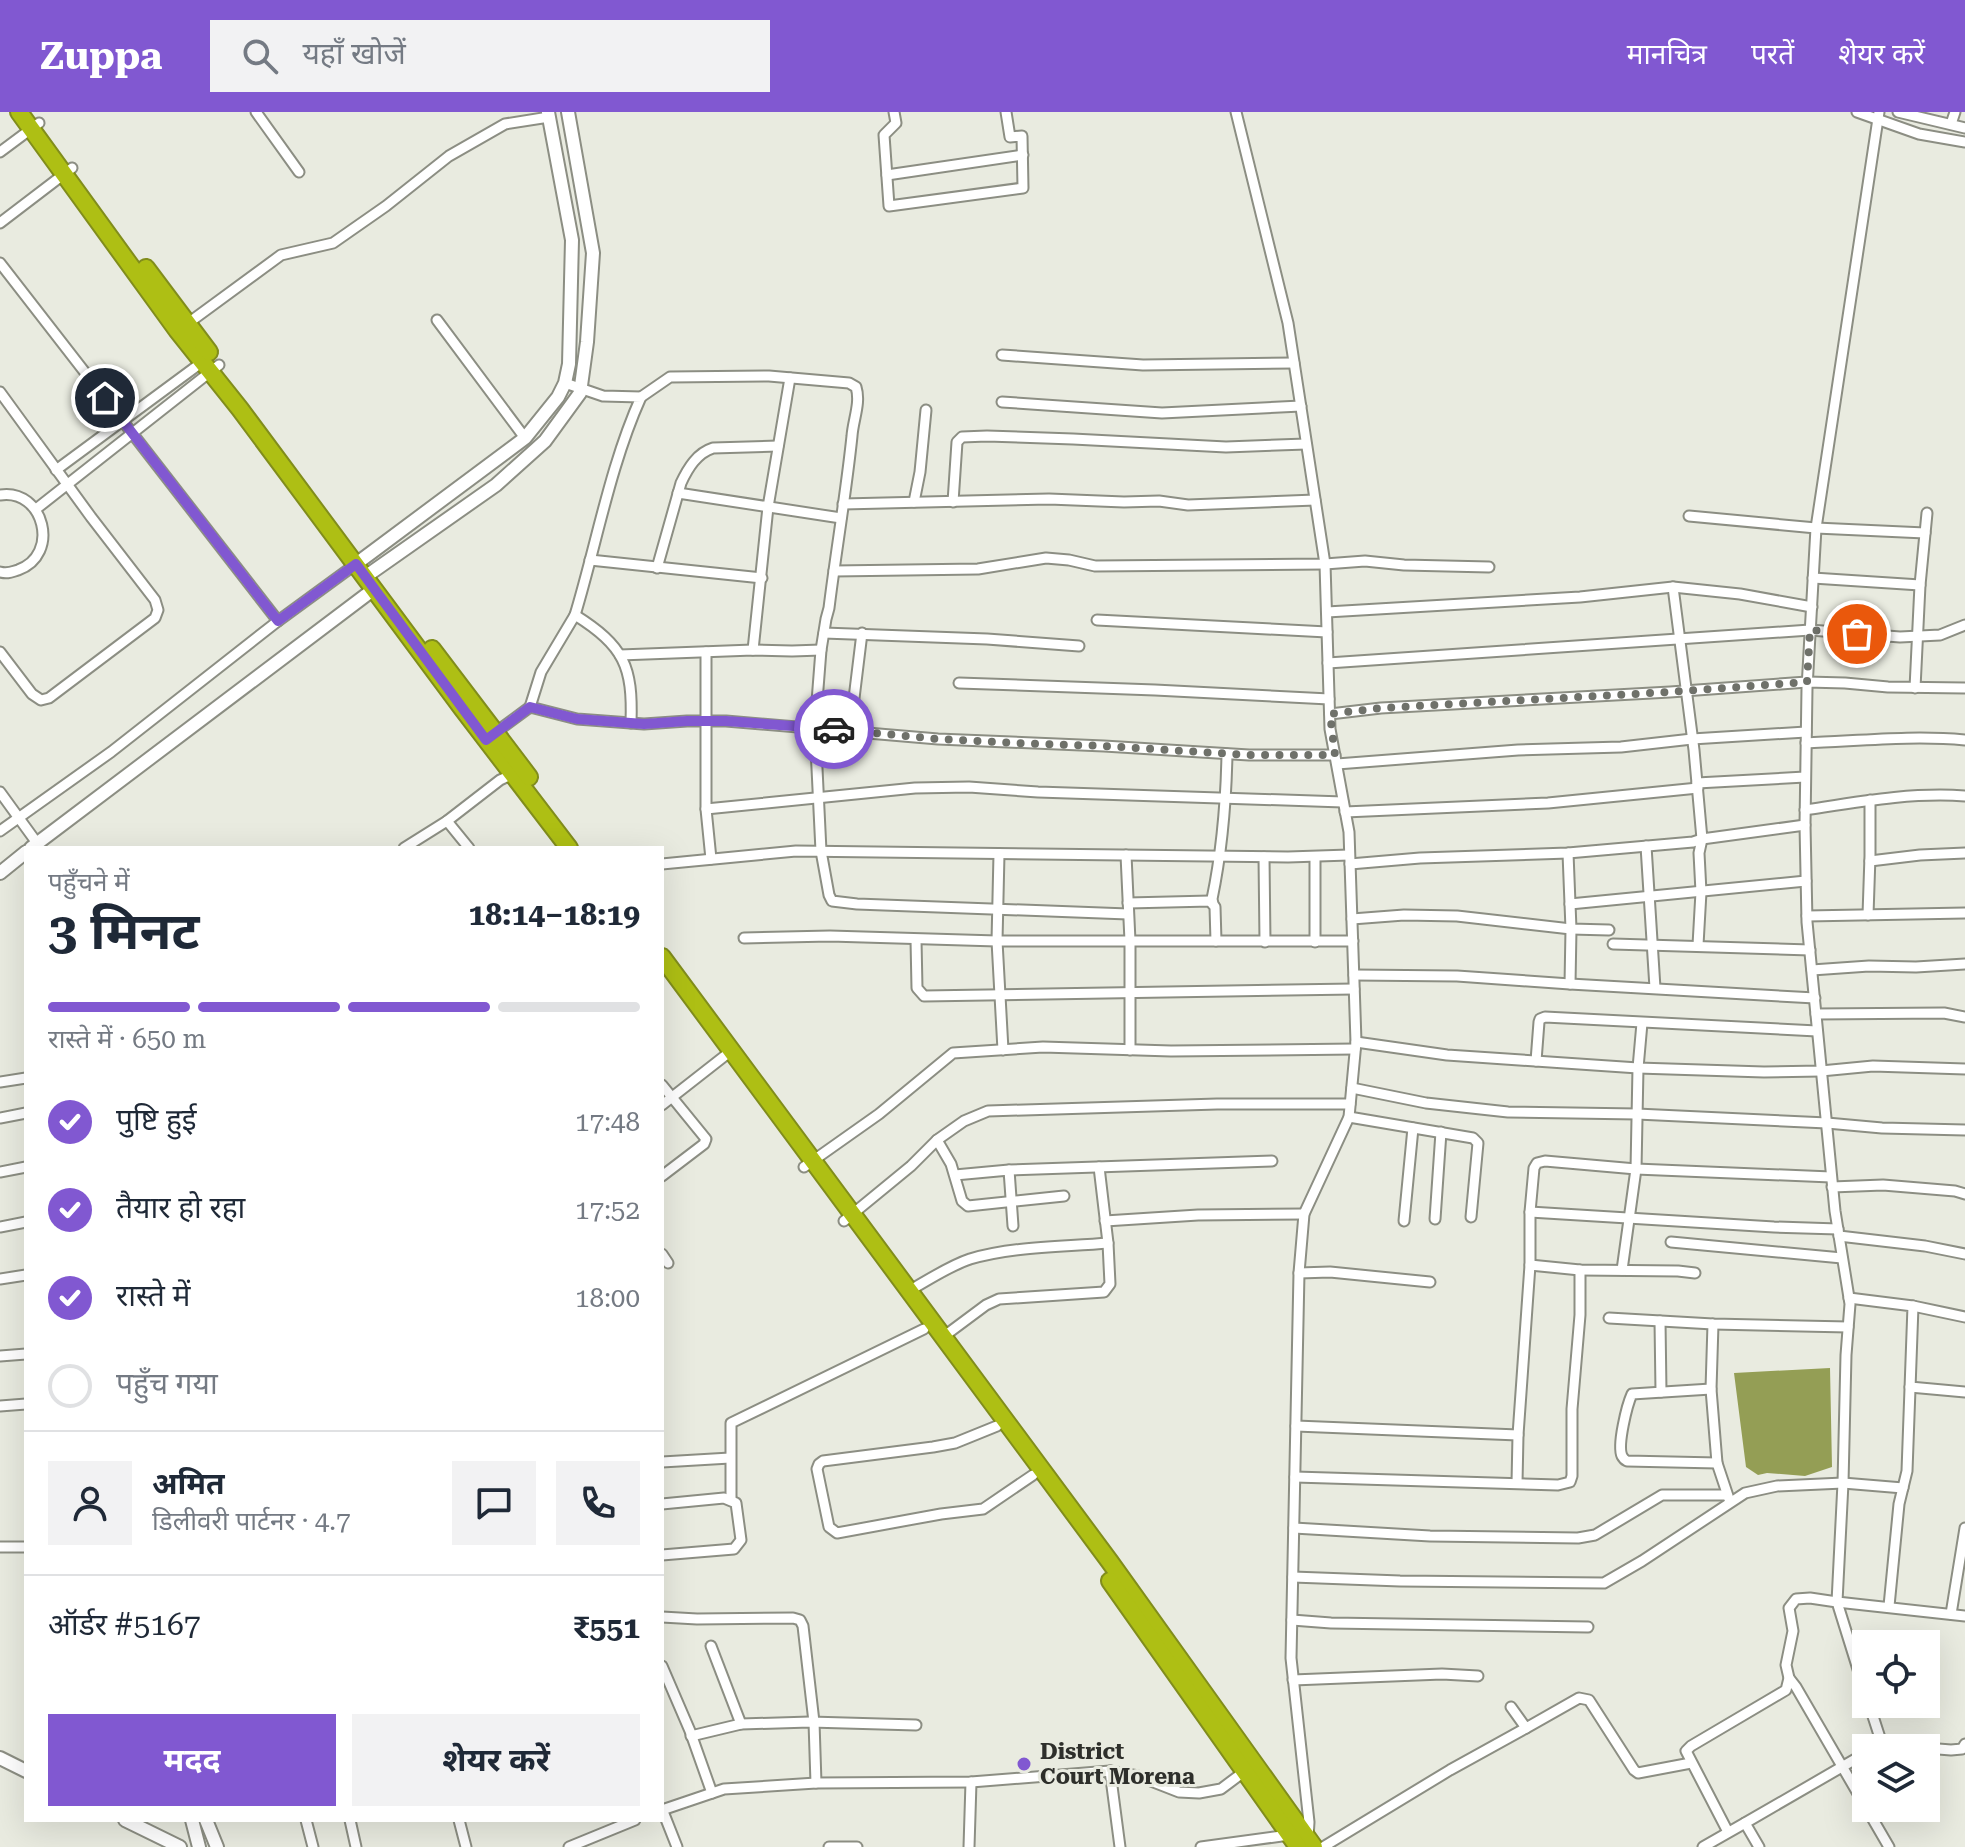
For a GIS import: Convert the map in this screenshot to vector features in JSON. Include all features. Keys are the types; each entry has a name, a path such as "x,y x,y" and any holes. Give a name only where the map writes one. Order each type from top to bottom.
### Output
{"highway":[{"path":"19,112 34,121 367,572 491,736 580,846"},
{"path":"491,736 513,774 567,846"},
{"path":"664,960 727,1054 848,1218 924,1329 1306,1844"},
{"path":"664,976 727,1054"},
{"path":"848,1218 909,1291 1137,1600 1249,1768"}],"street":[{"path":"256,112 299,172"},
{"path":"0,831 111,752 278,621 367,572 496,485 545,441 580,393 587,342 593,253 568,112"},
{"path":"894,112 896,123 884,135 889,206 1023,188 1022,136 1010,137 1006,112"},
{"path":"1236,112 1288,323 1325,564 1330,714 1349,832 1356,1046 1349,1117 1304,1214 1299,1273 1291,1658 1309,1822 1306,1844"},
{"path":"1857,112 1878,115 1919,134 1965,142"},
{"path":"1951,124 1955,112"},
{"path":"1902,113 1965,128"},
{"path":"36,846 525,438 558,397 569,364 572,240 548,114 505,124 449,156 333,243 281,255 183,326"},
{"path":"1852,1650 1837,1602 1849,1298 1832,1182 1807,916 1805,777 1816,528 1878,115"},
{"path":"0,152 34,121"},
{"path":"887,175 1023,155"},
{"path":"0,223 68,171"},
{"path":"0,263 278,621"},
{"path":"437,320 525,438"},
{"path":"1002,355 1143,365 1294,363"},
{"path":"56,470 211,363"},
{"path":"36,509 211,363"},
{"path":"491,736 530,707 541,672 575,615 611,477 641,397 670,377 769,376 849,383 856,387 859,396 821,650 815,727 821,851 832,901 998,910 1128,908 1210,901 1213,904"},
{"path":"753,650 768,507 790,378"},
{"path":"565,383 603,396 641,397"},
{"path":"0,392 155,600 158,610 155,618 49,698 41,700 32,694 0,652"},
{"path":"1002,402 1162,413 1301,406"},
{"path":"914,502 926,410"},
{"path":"953,502 957,442 962,437 1058,438 1226,447 1306,444"},
{"path":"657,568 686,472 704,451 778,446"},
{"path":"678,493 841,518"},
{"path":"0,495 23,498 36,509 44,529 41,550 27,567 7,574 0,572"},
{"path":"843,504 1049,499 1159,501 1188,505 1315,500"},
{"path":"1915,688 1927,513"},
{"path":"1689,516 1816,528 1925,533"},
{"path":"834,571 978,569 1046,558 1095,566 1377,561 1404,565 1489,567"},
{"path":"590,560 762,578"},
{"path":"1813,578 1920,585"},
{"path":"1327,612 1580,597 1673,587 1812,607"},
{"path":"1673,587 1702,839 1699,853 1701,892 1698,945"},
{"path":"575,615 598,629 616,646 628,674 631,723"},
{"path":"1097,620 1327,632"},
{"path":"1328,663 1810,630 1900,637 1940,635 1965,625"},
{"path":"824,633 1079,646"},
{"path":"850,731 862,633"},
{"path":"620,655 821,650"},
{"path":"706,652 706,809 711,859"},
{"path":"1330,714 1381,708 1807,682 1965,688"},
{"path":"959,683 1329,699"},
{"path":"530,707 577,719 631,723 707,721 815,727 938,739 1336,759 1621,747 1692,739 1855,741 1937,737 1965,740"},
{"path":"1216,941 1212,899 1221,856 1227,754"},
{"path":"407,846 513,774"},
{"path":"706,809 915,788 969,787 1344,807 1548,803 1805,777"},
{"path":"0,792 19,817 33,846"},
{"path":"1805,810 1870,800 1965,796"},
{"path":"1868,915 1870,800"},
{"path":"447,821 467,846"},
{"path":"664,864 796,851 1315,857 1350,860 1568,853 1693,842 1805,825"},
{"path":"1646,846 1655,988"},
{"path":"1568,853 1570,984"},
{"path":"1870,861 1965,853"},
{"path":"999,854 997,941 1003,1050"},
{"path":"0,873 24,855"},
{"path":"1126,855 1130,1050"},
{"path":"1264,857 1265,942"},
{"path":"1315,857 1315,942"},
{"path":"1570,904 1806,881"},
{"path":"1807,916 1965,913"},
{"path":"1352,919 1404,915 1457,916 1571,929 1609,930"},
{"path":"744,938 830,936 997,941 1353,941"},
{"path":"916,940 917,988 924,996 1354,989"},
{"path":"1613,944 1810,950"},
{"path":"1812,970 1965,964"},
{"path":"1354,975 1457,976 1815,998"},
{"path":"1816,1014 1944,1013 1965,1017"},
{"path":"1536,1061 1539,1022 1545,1017 1817,1031"},
{"path":"1622,1270 1636,1169 1642,1023"},
{"path":"808,1164 879,1114 953,1053 1043,1047 1130,1050 1356,1046 1638,1068 1764,1072 1873,1066 1965,1069"},
{"path":"664,1103 727,1054"},
{"path":"0,1082 24,1078"},
{"path":"664,1087 706,1139 704,1144 664,1174"},
{"path":"1352,1088 1426,1103 1508,1112 1637,1114 1965,1130"},
{"path":"848,1218 911,1166 937,1140 964,1121 988,1111 1217,1104 1350,1104"},
{"path":"0,1118 24,1113"},
{"path":"1349,1117 1473,1138 1478,1143 1471,1217"},
{"path":"1404,1221 1413,1128"},
{"path":"1435,1219 1441,1132"},
{"path":"937,1140 951,1164 962,1201 968,1206 1064,1196"},
{"path":"955,1175 1009,1170 1272,1161"},
{"path":"1517,1483 1530,1265 1530,1212 1537,1163 1545,1161 1883,1185 1965,1194"},
{"path":"0,1172 24,1167"},
{"path":"943,1337 999,1299 1104,1292 1110,1284 1099,1167"},
{"path":"1009,1170 1013,1226"},
{"path":"1530,1212 1838,1232 1965,1254"},
{"path":"1105,1221 1198,1215 1304,1214"},
{"path":"0,1227 24,1222"},
{"path":"1671,1242 1842,1258"},
{"path":"909,1291 968,1260 1015,1251 1108,1243"},
{"path":"1530,1265 1580,1270 1695,1273"},
{"path":"1295,1477 1570,1482 1580,1270"},
{"path":"1299,1273 1330,1272 1430,1282"},
{"path":"0,1279 24,1275"},
{"path":"1849,1298 1913,1306 1965,1317"},
{"path":"1889,1606 1899,1504 1907,1471 1913,1306"},
{"path":"1609,1318 1848,1327"},
{"path":"1660,1321 1661,1392"},
{"path":"1713,1324 1711,1389 1717,1463 1728,1499"},
{"path":"731,1500 731,1423 924,1329"},
{"path":"0,1356 24,1354"},
{"path":"1910,1387 1965,1392"},
{"path":"1711,1389 1632,1394 1623,1426 1621,1450 1622,1457 1627,1461 1717,1463"},
{"path":"0,1406 24,1404"},
{"path":"997,1426 955,1443 823,1461 817,1469 829,1527 837,1533 983,1509 1033,1475"},
{"path":"1296,1426 1518,1435"},
{"path":"664,1462 730,1458"},
{"path":"1293,1577 1604,1583 1642,1561 1728,1499 1745,1493 1777,1486 1843,1483 1903,1488"},
{"path":"1294,1528 1430,1536 1578,1538 1595,1535 1662,1495 1728,1499"},
{"path":"664,1504 731,1500 736,1503 741,1540 734,1549 664,1555"},
{"path":"1951,1614 1965,1528"},
{"path":"0,1547 24,1547"},
{"path":"1889,1847 1789,1678 1786,1665 1793,1631 1789,1608 1796,1599 1810,1598 1965,1616"},
{"path":"664,1617 800,1620 814,1722 816,1783"},
{"path":"1292,1620 1588,1627"},
{"path":"711,1646 741,1724"},
{"path":"664,1671 712,1793"},
{"path":"1293,1680 1442,1674 1478,1676"},
{"path":"1728,1832 1686,1751 1786,1690 1789,1678"},
{"path":"1201,1847 1306,1844 1450,1770 1579,1698 1589,1700 1638,1773 1691,1763"},
{"path":"1511,1707 1526,1728"},
{"path":"691,1736 741,1724 814,1722 916,1725"},
{"path":"1940,1749 1962,1749 1965,1744"},
{"path":"0,1758 24,1770"},
{"path":"1703,1847 1852,1761"},
{"path":"664,1809 724,1789 816,1783 971,1782 1110,1771 1138,1776 1179,1792 1199,1793 1221,1789 1249,1768"},
{"path":"1110,1771 1120,1847"},
{"path":"969,1847 971,1782"},
{"path":"664,1815 677,1847"},
{"path":"129,1822 180,1847"},
{"path":"193,1822 199,1847"},
{"path":"207,1822 217,1847"},
{"path":"307,1822 313,1847"},
{"path":"350,1822 356,1847"},
{"path":"460,1822 466,1847"},
{"path":"1745,1823 1759,1847"},
{"path":"569,1847 616,1824"},
{"path":"829,1847 857,1847"}],"shaded area":[{"path":"1830,1368 1832,1467 1805,1476 1758,1475 1746,1467 1734,1373"}],"way so far":[{"path":"834,729 1015,743 1249,755 1335,755 1330,714 1381,708 1807,682 1810,630 1857,634"}],"place":[{"name":"District Court Morena","path":"1024,1764"}],"route":[{"path":"105,398 278,621 356,564 486,740 530,707 577,719 644,724 726,721 834,729"}]}
